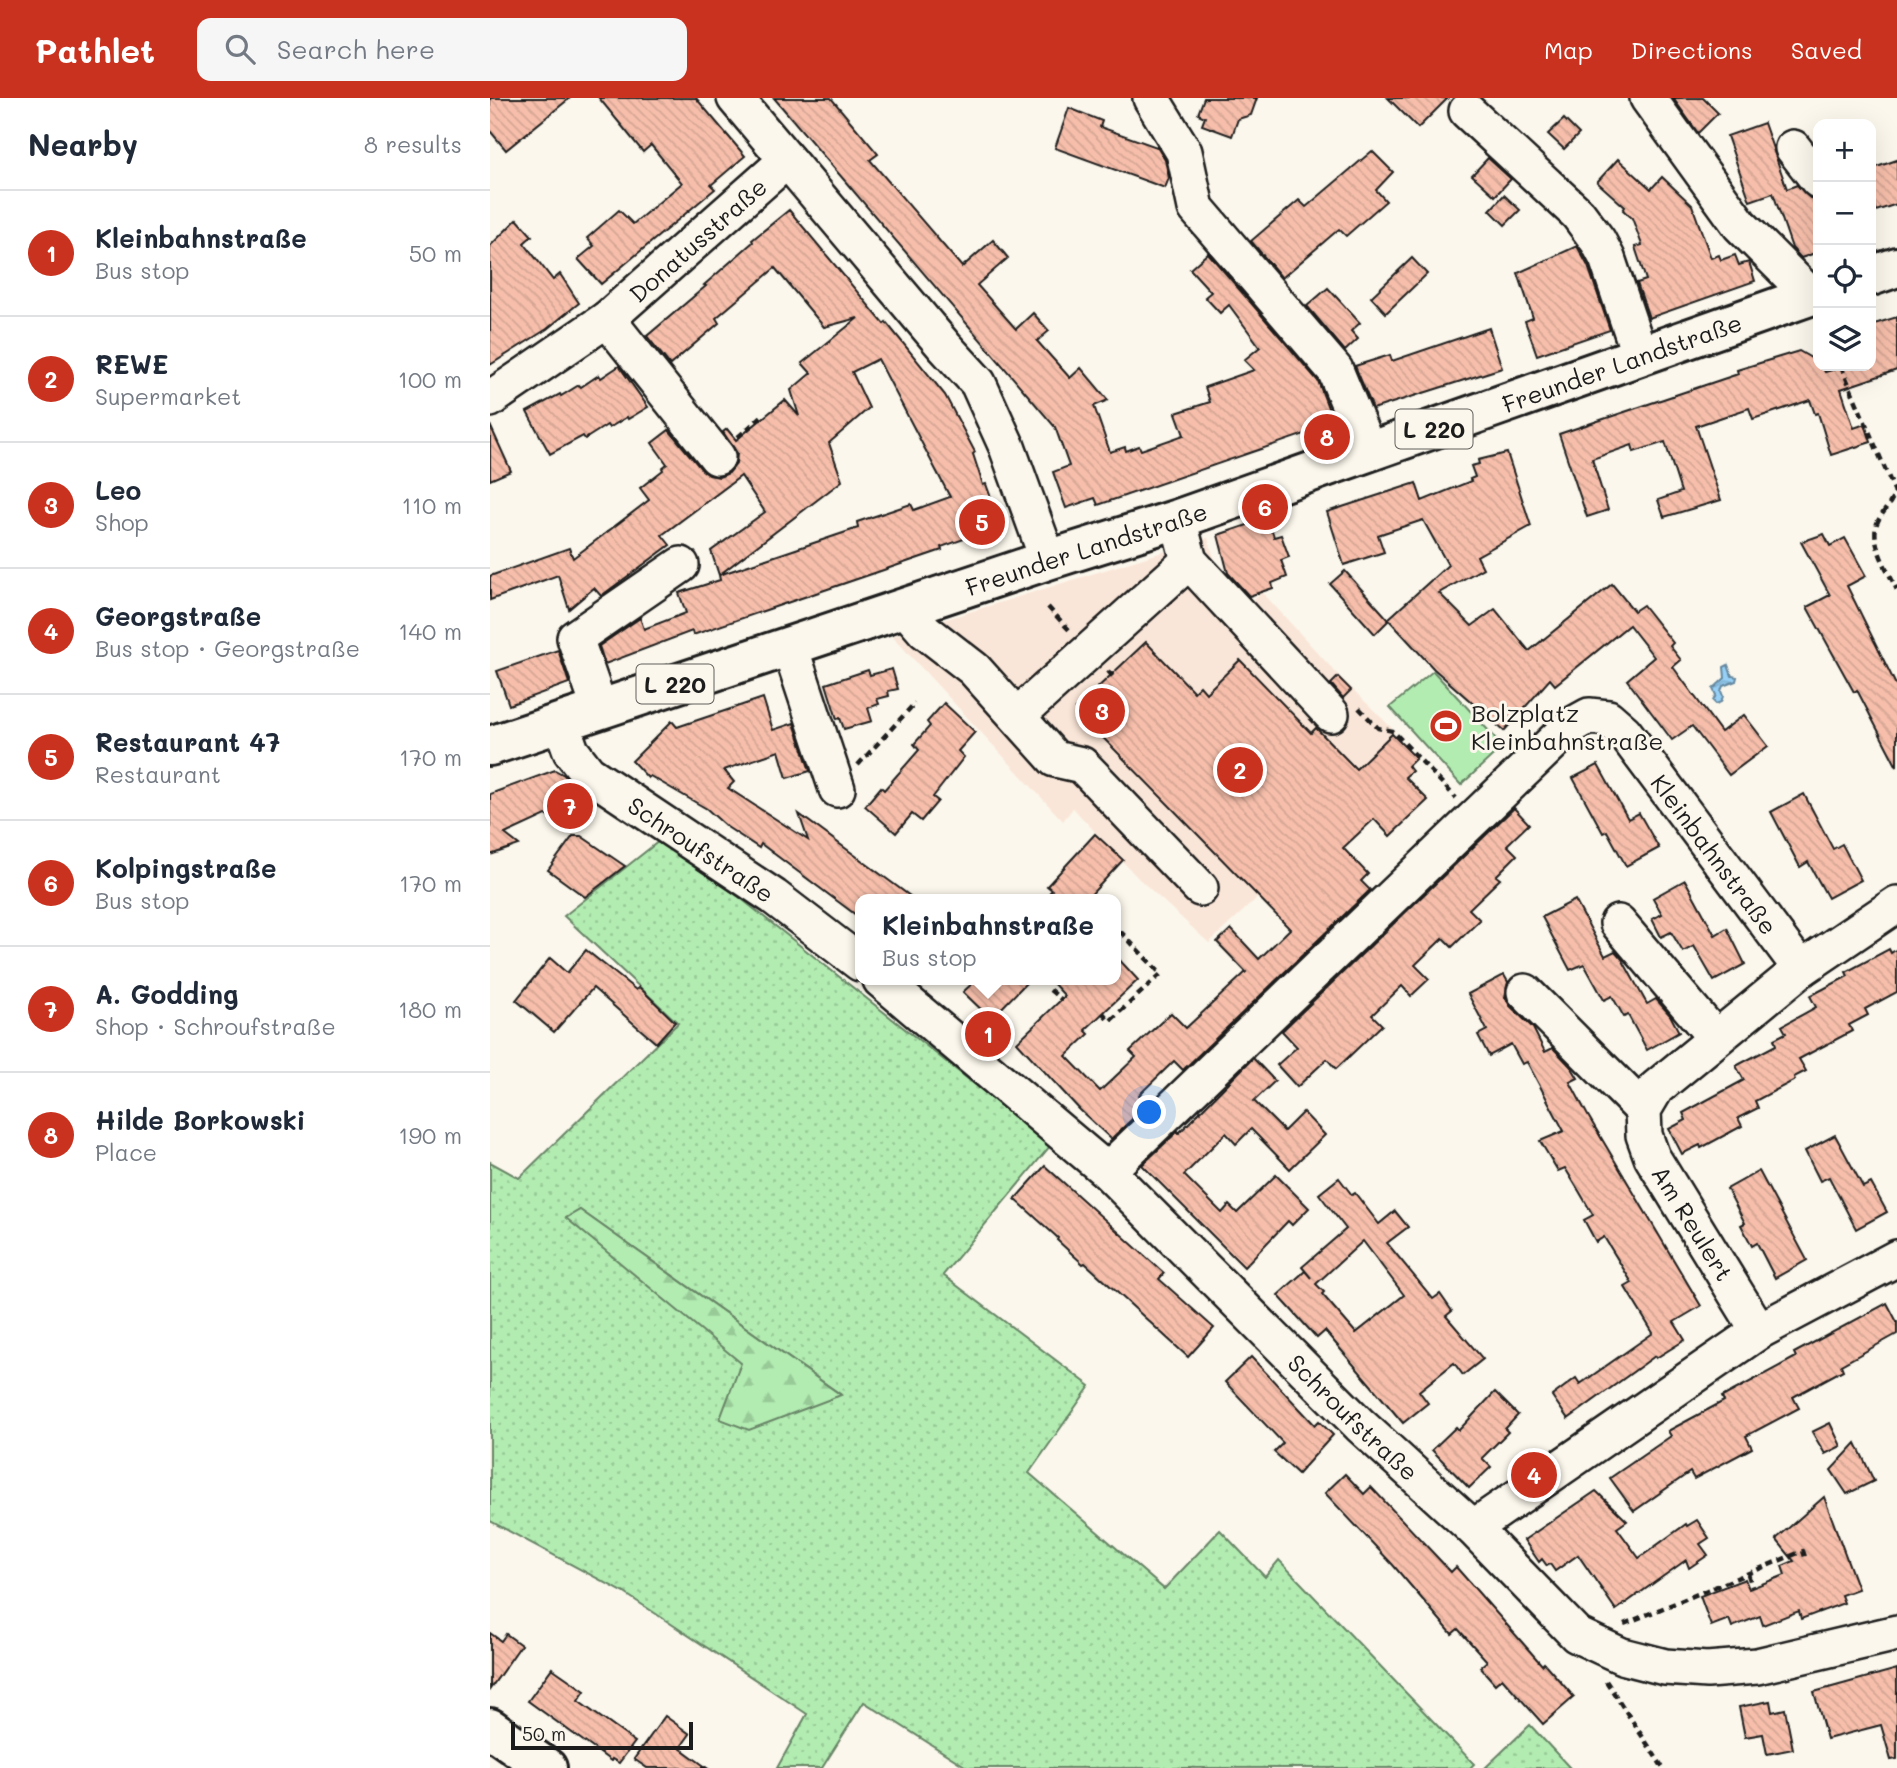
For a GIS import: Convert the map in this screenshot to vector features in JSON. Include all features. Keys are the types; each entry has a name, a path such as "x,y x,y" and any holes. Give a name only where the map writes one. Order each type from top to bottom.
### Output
{"main road":[{"path":"1876,274 1897,267"},
{"name":"Freunder Landstraße","path":"490,746 1178,519 1813,295"},
{"path":"490,1728 548,1768"}],"street":[{"path":"735,98 978,383 1007,447 1048,560"},
{"path":"1648,98 1740,225 1813,294"},
{"path":"1153,99 1184,152 1196,208 1335,370 1369,452"},
{"path":"1467,111 1578,215 1598,241 1608,258 1640,356"},
{"path":"1793,148 1813,174"},
{"name":"Donatusstraße","path":"490,399 607,319 787,160"},
{"name":"Donatusstraße","path":"607,319 717,457"},
{"path":"1178,519 1189,561 1331,714"},
{"path":"1017,716 1189,561"},
{"path":"600,710 575,638 681,565"},
{"path":"906,609 925,631 974,669 1055,759 1082,765 1200,888"},
{"path":"790,647 837,789"},
{"name":"Kleinbahnstraße","path":"1107,1171 1473,817 1569,727 1590,716 1608,719 1624,732 1801,969"},
{"name":"Schroufstraße","path":"561,723 570,751 588,773 774,897 855,960"},
{"path":"1525,992 1643,1110 1656,1088 1715,1037 1801,969 1897,904"},
{"path":"1618,923 1715,1037"},
{"name":"Schroufstraße","path":"887,985 1107,1171 1360,1425 1473,1528 1577,1635 1622,1656 1665,1667 1707,1670 1757,1666 1897,1633"},
{"name":"Am Reulert","path":"1643,1110 1644,1135 1652,1157 1759,1331"},
{"path":"1473,1528 1759,1331 1897,1258"}],"path":[{"path":"1843,371 1895,492 1891,505 1877,523 1876,541 1897,590"},
{"path":"837,789 915,703"},
{"path":"1393,731 1473,817"},
{"path":"1103,1013 1110,1021 1161,974 1121,932"},
{"path":"1050,990 1062,1000"},
{"path":"1577,1635 1626,1624 1802,1552 1805,1557"},
{"path":"1748,1574 1752,1587"},
{"path":"1604,1677 1663,1768"}],"shaded area":[{"path":"1208,538 1219,574 1248,604 1262,592 1339,676 1395,731 1350,774 1323,842 1376,896 1314,955 1262,900 1261,902 1257,898 1209,943 1138,878 1073,808 1063,821 892,636"}],"green space":[{"name":"Bolzplatz Kleinbahnstraße","path":"1433,671 1503,746 1461,785 1390,707"},
{"path":"659,841 739,897 1051,1145 943,1275 1090,1386 1029,1473 1164,1589 1220,1530 1265,1577 1279,1560 1474,1764 1470,1768 968,1768 864,1702 822,1768 777,1768 807,1714 623,1592 490,1521 490,1162 519,1178 678,1023 564,916","holes":["580,1210 840,1394 721,1419 742,1363 567,1218"]},
{"path":"580,1210 841,1395 749,1430 720,1419 741,1363 566,1218"},
{"path":"1530,1725 1570,1768 1485,1768"}],"water":[{"path":"1728,665 1732,676 1737,677 1736,681 1723,686 1721,702 1716,704 1713,701 1716,695 1713,689 1725,678 1724,667"}],"building":[{"path":"490,98 570,98 506,150 490,131"},
{"path":"599,98 696,98 745,156 711,185 715,189 601,284 578,259 594,246 587,238 619,210 633,224 682,183 651,145 643,152"},
{"path":"774,98 831,98 878,154 870,160 962,267 993,240 1008,258 977,285 1016,329 1033,313 1049,331 1037,341 1070,378 1081,368 1108,400 1094,406 1110,452 1125,447 1126,451 1139,446 1141,450 1184,435 1176,413 1210,402 1205,387 1254,370 1244,360 1260,347 1229,305 1220,313 1205,297 1211,292 1190,269 1208,253 1318,381 1334,424 1098,505 1095,498 1066,508 1053,472 1069,466 1055,427"},
{"path":"1204,98 1257,98 1251,115 1238,119 1232,136 1202,125 1205,117 1198,114"},
{"path":"1388,98 1448,98 1418,128"},
{"path":"1673,98 1703,98 1718,113 1698,133"},
{"path":"1069,108 1102,121 1100,127 1157,147 1165,160 1169,178 1165,188 1055,148"},
{"path":"1564,119 1579,134 1564,149 1548,134"},
{"path":"1764,123 1787,189 1797,185 1813,198 1813,254 1801,258 1792,248 1773,193 1750,201 1727,136"},
{"path":"1372,151 1393,172 1376,190 1386,201 1346,236 1339,229 1282,278 1251,241 1299,200 1306,207"},
{"path":"1488,158 1511,179 1495,196 1472,175"},
{"path":"1618,159 1651,189 1662,177 1692,205 1711,258 1719,255 1721,260 1735,255 1739,265 1749,262 1755,281 1649,318 1637,283 1646,280 1635,247 1642,245 1632,218 1623,210 1625,207 1597,182"},
{"path":"1897,160 1897,204 1876,211 1876,182 1876,167"},
{"path":"1504,195 1520,210 1505,225 1490,210"},
{"path":"789,210 945,395 975,452 973,454 983,485 986,484 1001,526 941,547 942,550 693,635 692,631 605,664 599,646 640,618 644,629 686,613 679,593 720,580 711,551 765,512 741,476 662,535 670,545 601,596 594,588 569,609 558,575 490,600 490,576 569,548 573,558 649,500 640,488 667,464 652,443 669,430 702,470 719,477 729,473 736,464 737,453 723,432 727,429 736,440 785,400 799,416 791,390 811,373 802,363 858,318 824,327 775,268 716,318 719,323 670,365 647,336 706,286 704,285 753,242 752,240","holes":["878,359 950,497 914,510 911,504 857,522 858,528 719,575 842,481 829,443 869,408 852,372"]},
{"path":"517,219 532,236 524,243 553,280 560,274 579,303 547,329 490,365 490,246"},
{"path":"1577,246 1588,266 1610,330 1537,355 1525,321 1533,318 1518,273"},
{"path":"1412,258 1427,274 1386,313 1371,297"},
{"path":"1328,288 1360,323 1351,331 1358,339 1345,351 1307,306"},
{"path":"1897,317 1897,370 1841,389 1854,428 1865,424 1871,442 1831,455 1818,413 1815,414 1810,400 1753,419 1749,408 1696,426 1721,500 1664,517 1658,500 1681,492 1665,442 1634,452 1632,445 1592,459 1608,510 1587,517 1559,434 1738,374 1737,370 1799,351 1813,359 1813,371 1876,371 1876,323"},
{"path":"1489,328 1502,368 1373,409 1355,366 1390,355 1392,361"},
{"path":"619,366 648,407 628,419 627,417 609,428 607,425 585,439 583,436 550,454 527,412 579,385 581,387 599,375 601,378"},
{"path":"490,425 511,471 490,480"},
{"path":"1507,453 1531,526 1477,556 1483,568 1439,593 1472,626 1495,609 1529,651 1612,584 1634,611 1643,605 1673,643 1670,646 1681,660 1673,667 1721,732 1744,715 1768,746 1729,775 1692,726 1672,740 1627,680 1654,657 1629,625 1555,685 1550,679 1504,731 1434,669 1389,620 1375,634 1330,584 1345,571 1388,619 1448,565 1423,520 1378,535 1384,552 1344,565 1327,512 1416,483 1422,501 1471,481 1470,479 1475,477 1471,466 1479,464 1478,460"},
{"path":"1268,518 1274,537 1281,535 1289,557 1281,560 1287,577 1272,583 1273,588 1249,596 1228,573 1218,535"},
{"path":"1824,534 1830,546 1845,538 1866,576 1847,586 1897,687 1897,767 1857,690 1854,692 1807,607 1830,595 1801,542"},
{"path":"1146,642 1194,692 1200,686 1206,693 1240,660 1311,733 1316,728 1356,769 1392,734 1416,758 1408,766 1412,771 1405,777 1428,800 1390,836 1374,819 1343,848 1368,874 1361,881 1370,890 1183,1070 1174,1061 1139,1095 1148,1104 1111,1139 1017,1042 1065,996 1055,985 1121,985 1121,961 1138,980 1085,1030 1089,1034 1066,1056 1100,1091 1136,1057 1130,1051 1171,1013 1186,1028 1246,972 1217,942 1231,929 1259,959 1290,929 1075,709"},
{"path":"558,650 569,683 509,705 497,671"},
{"path":"892,669 898,689 888,691 889,696 877,699 879,704 868,708 872,721 844,729 840,718 837,719 826,684 868,670 870,675"},
{"path":"1338,677 1351,690 1343,698 1331,684"},
{"path":"763,698 773,730 794,723 810,771 787,778 779,751 724,770 734,782 728,788 808,840 799,814 907,894 855,894 855,914 761,844 759,848 727,827 707,809 650,776 648,778 632,761 672,721 677,727"},
{"path":"944,703 975,732 958,751 964,757 933,797 938,801 921,821 912,814 896,833 865,806 881,787 884,790 919,750 914,744 930,726 927,722"},
{"path":"1598,765 1628,819 1639,813 1659,848 1626,866 1607,831 1603,833 1573,778"},
{"path":"555,770 593,800 593,806 581,824 569,828 546,815 505,834 519,845 490,855 490,794"},
{"path":"1804,794 1833,849 1842,844 1861,880 1828,898 1808,862 1800,867 1771,812"},
{"path":"1514,808 1529,824 1507,845 1517,855 1496,876 1500,879 1469,909 1480,920 1452,947 1443,938 1415,965 1429,979 1411,996 1402,986 1372,1015 1382,1025 1336,1069 1327,1059 1297,1087 1277,1065 1297,1047 1282,1031"},
{"path":"1095,834 1123,860 1092,894 1048,894 1052,890 1047,886"},
{"path":"573,836 581,836 625,866 585,897 548,870"},
{"path":"1685,880 1715,935 1727,928 1745,964 1714,981 1694,946 1683,952 1671,932 1661,937 1652,919 1662,914 1653,898"},
{"path":"1575,900 1605,956 1615,951 1647,1004 1656,999 1670,1015 1679,1032 1647,1050 1628,1015 1624,1017 1612,996 1604,1000 1584,964 1570,970 1542,917"},
{"path":"1889,949 1891,953 1897,949 1897,992 1865,1009 1868,1015 1849,1025 1852,1031 1799,1059 1806,1071 1794,1077 1795,1080 1755,1101 1758,1108 1738,1118 1742,1126 1701,1148 1700,1145 1682,1154 1669,1129 1686,1120 1683,1113 1744,1080 1736,1066 1776,1045 1774,1039 1786,1033 1782,1026 1816,1007 1810,996 1848,976 1846,972"},
{"path":"586,950 636,990 639,987 675,1022 656,1043 593,988 554,1032 516,1000 550,958 567,973"},
{"path":"1504,975 1508,982 1505,997 1510,1006 1533,1028 1545,1052 1553,1048 1578,1078 1570,1082 1587,1114 1701,1306 1674,1322 1685,1340 1656,1358 1655,1356 1568,1419 1552,1396 1576,1378 1580,1384 1653,1333 1625,1287 1632,1283 1604,1237 1596,1242 1584,1220 1593,1215 1579,1191 1565,1168 1558,1171 1540,1141 1564,1131 1527,1062 1522,1064 1511,1044 1489,1056 1478,1035 1487,1030 1468,994"},
{"path":"971,985 1024,985 991,1019 963,992"},
{"path":"1253,1058 1275,1081 1254,1101 1284,1131 1303,1112 1325,1135 1290,1169 1251,1129 1236,1144 1226,1133 1184,1175 1222,1213 1229,1205 1237,1213 1276,1175 1309,1208 1292,1225 1288,1221 1244,1267 1142,1165 1178,1131 1179,1133"},
{"path":"1835,1135 1863,1187 1871,1183 1887,1212 1856,1229 1829,1177 1820,1181 1805,1151"},
{"path":"1045,1166 1164,1273 1159,1279 1214,1328 1188,1357 1083,1264 1015,1199"},
{"path":"1759,1171 1807,1260 1775,1278 1757,1243 1752,1246 1741,1225 1745,1223 1727,1189"},
{"path":"1339,1178 1352,1195 1355,1193 1379,1224 1395,1211 1408,1227 1387,1243 1433,1299 1440,1294 1452,1311 1446,1316 1483,1359 1463,1375 1454,1363 1419,1391 1428,1403 1403,1423 1325,1331 1317,1338 1278,1295 1305,1271 1311,1278 1302,1267 1346,1229 1319,1194","holes":["1363,1241 1404,1295 1356,1333 1316,1284"]},
{"path":"1887,1303 1897,1322 1897,1334 1841,1365 1843,1370 1793,1397 1799,1408 1746,1436 1752,1448 1694,1479 1690,1472 1634,1511 1610,1478 1671,1436 1668,1431 1724,1401 1722,1397 1796,1357 1794,1353"},
{"path":"1251,1357 1315,1425 1319,1421 1333,1435 1298,1474 1274,1452 1283,1443 1225,1382"},
{"path":"1495,1392 1518,1415 1505,1429 1508,1432 1482,1458 1491,1467 1469,1488 1432,1450 1456,1427 1459,1430"},
{"path":"1830,1423 1841,1446 1825,1454 1812,1432"},
{"path":"1856,1443 1874,1481 1847,1494 1831,1470"},
{"path":"1345,1474 1364,1494 1371,1487 1451,1572 1456,1567 1542,1665 1544,1663 1574,1697 1543,1724 1502,1678 1495,1684 1480,1667 1487,1661 1458,1629 1452,1634 1393,1565 1325,1493"},
{"path":"1596,1491 1627,1521 1617,1528 1639,1558 1686,1524 1687,1526 1697,1520 1709,1538 1700,1544 1708,1555 1689,1568 1686,1560 1616,1610 1578,1555 1555,1571 1542,1559 1539,1562 1524,1540"},
{"path":"1824,1497 1858,1589 1841,1595 1844,1603 1801,1619 1799,1611 1763,1625 1760,1616 1732,1627 1729,1619 1711,1626 1700,1596 1745,1579 1749,1589 1785,1575 1782,1566 1794,1561 1776,1539"},
{"path":"490,1633 501,1641 506,1634 521,1645 490,1689"},
{"path":"552,1668 585,1691 578,1701 635,1742 619,1763 612,1759 611,1761 528,1701"},
{"path":"1897,1669 1897,1759 1891,1760 1881,1725 1827,1739 1814,1692"},
{"path":"1770,1701 1772,1712 1785,1709 1793,1749 1767,1754 1763,1734 1745,1737 1739,1707"},
{"path":"665,1716 690,1734 680,1748 707,1768 647,1768 634,1759"}],"place":[{"name":"Hilde Borkowski","path":"1327,437"},
{"name":"Kolpingstraße","path":"1265,507"},
{"name":"Restaurant 47","path":"982,522"},
{"name":"Leo","path":"1102,711"},
{"name":"Bolzplatz Kleinbahnstraße","path":"1446,726"},
{"name":"REWE","path":"1240,770"},
{"name":"A. Godding","path":"570,806"},
{"name":"Kleinbahnstraße","path":"988,1034"},
{"name":"Georgstraße","path":"1534,1475"}]}
